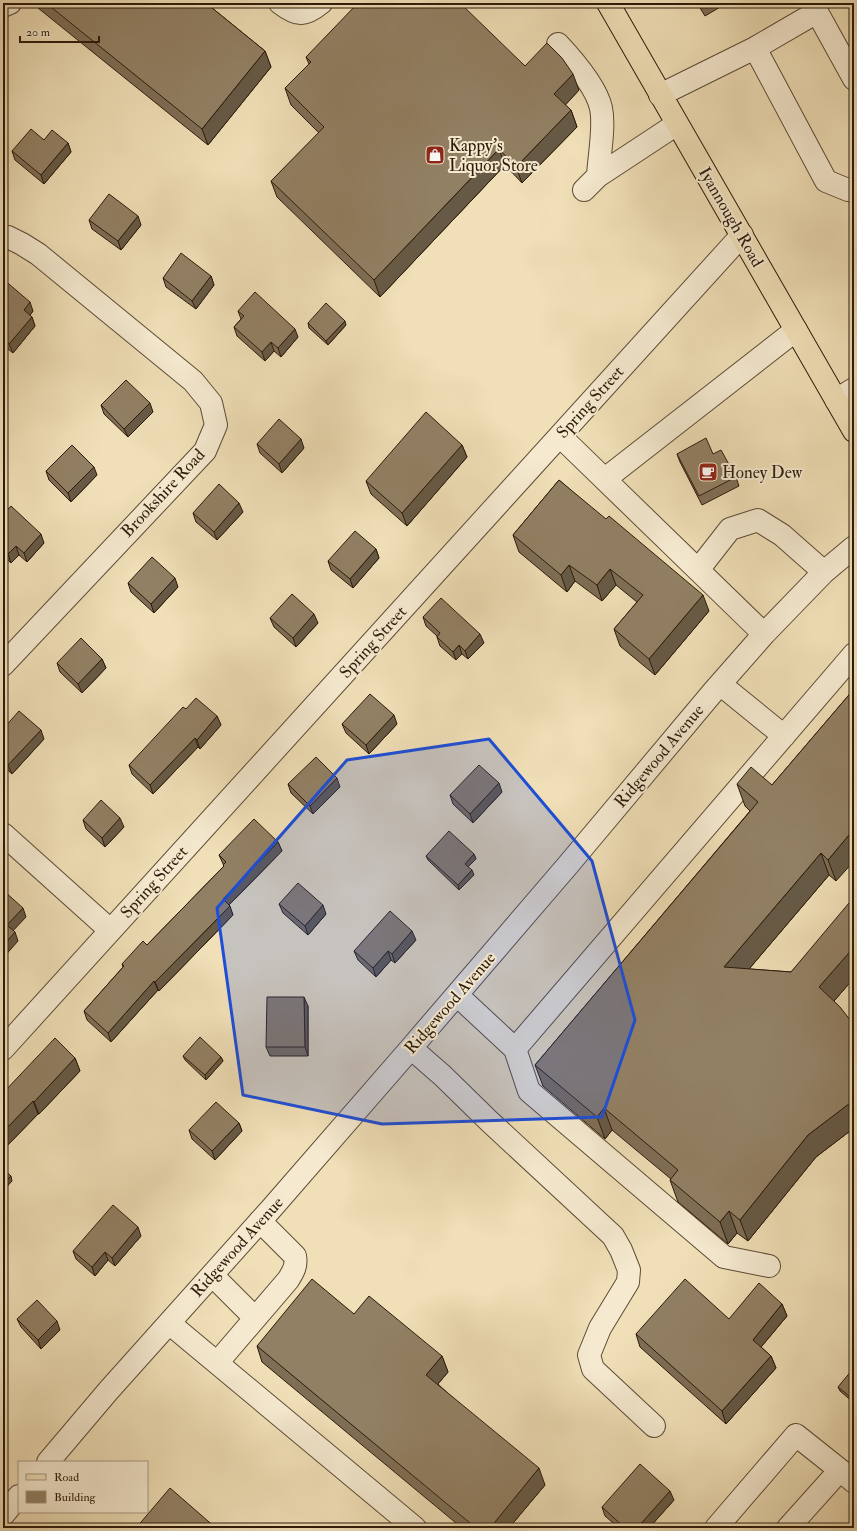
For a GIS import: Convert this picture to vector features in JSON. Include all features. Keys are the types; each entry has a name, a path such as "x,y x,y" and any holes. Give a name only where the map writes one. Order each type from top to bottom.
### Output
{"main road":[{"name":"Iyannough Road","path":"608,3 676,124 742,235 854,431"}],"street":[{"path":"3,6 10,3"},
{"path":"280,3 289,10 299,14 311,11 321,3"},
{"path":"660,95 755,48 825,7 854,79"},
{"path":"558,44 589,83 597,96 600,106 602,120 591,183 676,124"},
{"path":"755,48 826,181 854,191"},
{"name":"Spring Street","path":"3,1049 742,235"},
{"name":"Brookshire Road","path":"3,239 8,237 38,254 193,381 211,403 216,425 205,451 3,665"},
{"path":"605,479 796,330"},
{"path":"836,400 854,388"},
{"path":"560,436 764,634"},
{"path":"698,570 730,529 758,520 782,535 824,572"},
{"name":"Ridgewood Avenue","path":"49,1461 109,1390 260,1221 457,995 764,634 824,572 854,548"},
{"path":"515,1049 854,654"},
{"path":"720,684 784,736"},
{"path":"3,834 110,930"},
{"path":"457,995 515,1049 529,1091 724,1257 769,1266"},
{"path":"411,1048 443,1076 489,1122 613,1236 621,1250 629,1270 628,1282 600,1328 589,1355 593,1369 654,1426"},
{"path":"217,1364 288,1280 294,1270 296,1262 294,1256 260,1221"},
{"path":"212,1275 255,1318"},
{"path":"169,1323 415,1528"},
{"path":"716,1528 796,1435 847,1476 788,1528"},
{"path":"3,1515 18,1497"}],"highlighted area":[{"path":"489,739 592,861 635,1020 602,1117 382,1124 243,1095 217,908 347,760"}],"building":[{"path":"46,3 206,3 265,51 202,129"},
{"name":"Kappy's Liquor Store","path":"358,3 460,3 525,66 547,43 562,58 573,74 554,94 571,110 516,167 499,149 374,280 271,181 324,127 285,88 311,62 306,57"},
{"path":"31,129 44,140 52,130 68,143 41,175 12,151"},
{"path":"109,194 138,216 118,241 89,220"},
{"path":"181,253 211,276 192,301 163,278"},
{"path":"3,279 30,302 24,310 32,317 9,344 3,339"},
{"path":"255,292 295,329 278,348 271,342 262,352 234,327 244,316 238,311"},
{"path":"326,303 345,321 326,341 308,323"},
{"path":"126,380 150,403 124,429 101,405"},
{"path":"426,412 462,445 402,513 366,481"},
{"path":"279,419 301,439 279,464 257,444"},
{"name":"Honey Dew","path":"706,438 713,454 721,450 736,477 699,496 677,454"},
{"path":"72,445 94,467 68,493 46,471"},
{"path":"559,480 606,519 609,516 703,595 649,659 614,629 643,595 610,569 597,585 569,565 561,575 513,535"},
{"path":"219,484 239,503 214,532 193,513"},
{"path":"11,506 41,534 24,553 16,546 8,554 3,550 3,515"},
{"path":"355,531 376,549 350,579 328,561"},
{"path":"152,557 175,578 151,604 128,583"},
{"path":"292,594 314,614 293,638 270,618"},
{"path":"441,598 480,634 465,651 459,645 453,652 437,637 440,633 423,617"},
{"path":"81,638 102,659 78,684 57,663"},
{"path":"854,689 854,829 828,860 821,853 724,967 791,972 849,903 854,907 854,947 819,987 840,1007 854,1025 854,1100 808,1135 740,1220 729,1211 720,1222 670,1180 678,1170 604,1108 597,1117 535,1065 758,802 737,784 751,767 772,785"},
{"path":"370,694 394,715 366,745 342,724"},
{"path":"196,698 217,716 197,740 195,738 150,785 129,765 183,707 186,709"},
{"path":"19,711 41,730 8,765 3,760 3,729"},
{"path":"316,757 337,778 310,806 288,784"},
{"path":"479,765 499,783 470,814 450,795"},
{"path":"101,800 120,818 102,838 83,820"},
{"path":"254,819 278,842 223,899 230,906 155,982 154,981 108,1033 84,1011 124,966 122,964 143,941 147,945 224,866 223,865 226,862 219,855"},
{"path":"449,831 474,854 465,864 472,870 458,885 426,856"},
{"path":"298,883 323,905 305,926 279,904"},
{"path":"3,891 23,908 7,925 3,921"},
{"path":"390,911 412,931 392,954 388,951 373,968 354,951"},
{"path":"3,922 15,932 3,946"},
{"path":"267,997 304,997 305,1047 266,1047"},
{"path":"200,1037 221,1057 205,1075 183,1056"},
{"path":"55,1038 75,1058 34,1102 33,1101 3,1132 3,1093"},
{"path":"216,1102 239,1123 212,1151 189,1130"},
{"path":"3,1169 11,1176 3,1184"},
{"path":"113,1205 138,1227 112,1258 105,1252 92,1267 73,1251"},
{"path":"312,1279 354,1314 369,1296 442,1356 426,1375 539,1468 490,1528 476,1528 257,1346"},
{"path":"685,1279 729,1319 759,1283 782,1304 753,1340 771,1356 722,1411 636,1334"},
{"path":"37,1300 57,1321 38,1340 17,1319"},
{"path":"852,1370 854,1371 854,1400 838,1387"},
{"path":"640,1464 670,1491 637,1528 625,1528 602,1507"},
{"path":"170,1488 216,1528 136,1528"}],"place":[{"name":"Kappy's Liquor Store","path":"435,155"},
{"name":"Honey Dew","path":"708,472"}]}
